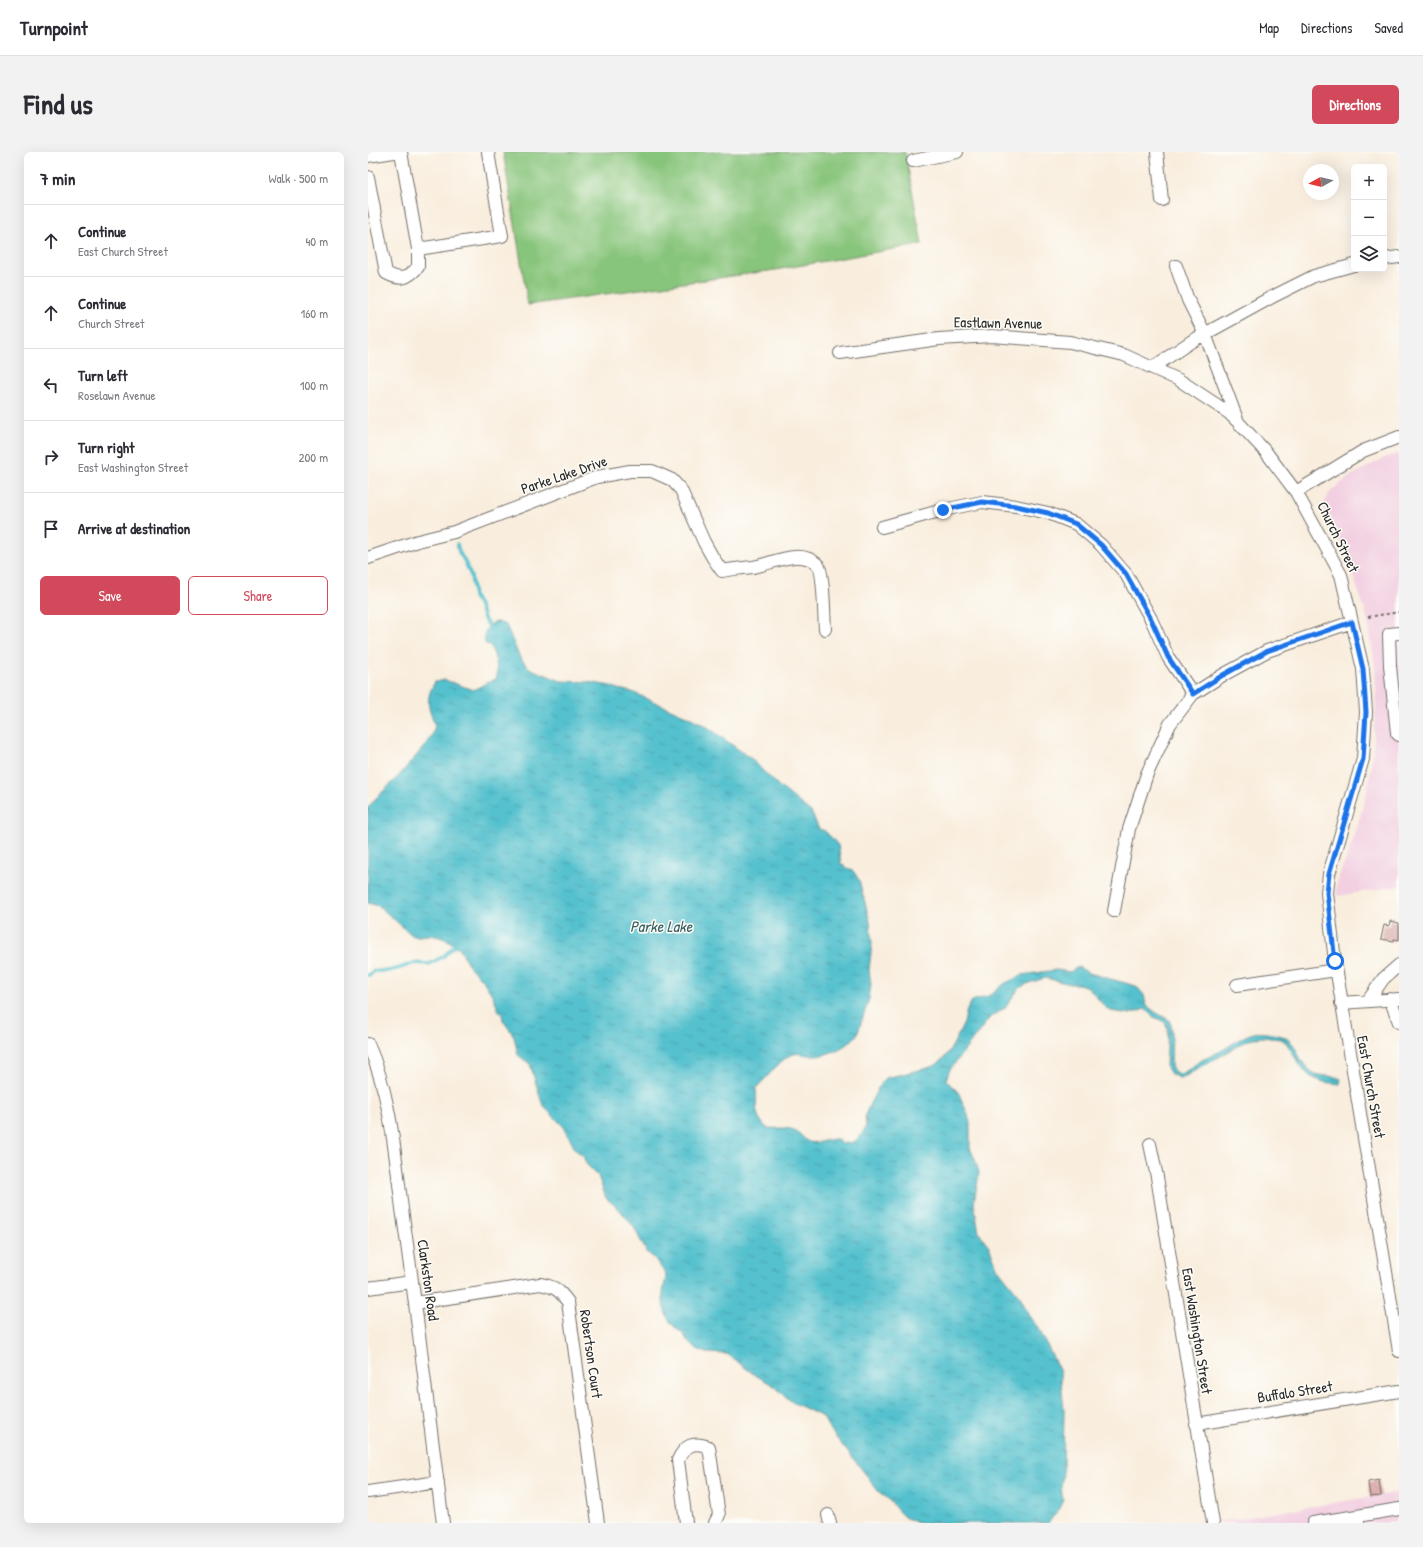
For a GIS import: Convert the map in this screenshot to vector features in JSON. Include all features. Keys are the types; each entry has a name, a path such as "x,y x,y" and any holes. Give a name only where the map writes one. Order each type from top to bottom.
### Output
{"street":[{"path":"368,156 394,152"},
{"path":"368,177 386,273 396,279 410,276 418,266 418,249 401,152"},
{"path":"418,249 502,236 488,152"},
{"path":"913,161 958,152"},
{"path":"1157,152 1162,200"},
{"path":"1387,259 1399,257"},
{"name":"Church Street","path":"1176,266 1188,300 1205,334 1238,422 1266,452 1296,492 1341,575 1363,669 1366,712 1363,759 1329,874 1328,898"},
{"path":"1152,368 1164,358 1205,334 1314,276 1351,266"},
{"name":"Eastlawn Avenue","path":"840,353 939,339 998,337 1070,342 1124,355 1179,380 1229,413 1238,422"},
{"path":"1296,492 1363,451 1399,437"},
{"name":"Parke Lake Drive","path":"368,558 418,541 454,532 597,477 630,471 652,471 672,480 681,490 704,542 722,571 741,567 753,567 786,558 797,557 807,559 818,565 822,575 825,629"},
{"path":"882,527 943,510 982,502 1016,506 1048,513 1076,524 1101,545 1126,574 1151,619 1168,657 1193,694"},
{"path":"1114,911 1129,829 1147,774 1170,724 1193,694 1223,675 1267,651 1352,622"},
{"path":"1394,633 1390,666 1397,734 1399,735"},
{"name":"East Church Street","path":"1328,898 1341,1003 1399,1351"},
{"path":"1368,1001 1382,979 1399,965"},
{"path":"1237,985 1336,970"},
{"path":"1341,1003 1394,999 1399,1022"},
{"name":"Clarkston Road","path":"368,1044 380,1075 389,1116 443,1523"},
{"name":"East Washington Street","path":"1150,1144 1157,1177 1213,1523"},
{"path":"368,1288 412,1282"},
{"name":"Robertson Court","path":"415,1303 540,1284 553,1287 560,1291 568,1302 598,1523"},
{"name":"Buffalo Street","path":"1196,1424 1399,1392"},
{"path":"686,1523 678,1460 683,1451 691,1446 701,1444 709,1447 719,1515 715,1523"},
{"path":"368,1492 438,1482"},
{"path":"1313,1523 1357,1520 1399,1509"}],"path":[{"path":"1368,617 1399,612"}],"shaded area":[{"path":"1399,453 1399,886 1337,896 1336,888 1340,874 1355,835 1367,791 1373,754 1376,697 1375,668 1370,631 1365,611 1346,554 1325,511 1325,503 1332,490 1350,476 1384,458"},
{"path":"1399,1492 1399,1523 1213,1523"}],"green space":[{"path":"503,152 905,152 922,244 775,270 528,305"}],"water":[{"name":"Parke Lake","path":"497,622 506,625 519,656 531,669 561,681 588,682 632,692 706,726 753,760 780,787 811,812 819,829 825,831 838,845 841,864 854,872 859,880 870,922 872,944 869,970 871,984 869,999 858,1032 851,1041 832,1052 819,1056 798,1054 789,1056 758,1086 756,1089 757,1114 767,1128 791,1129 809,1142 837,1139 841,1144 854,1142 862,1134 866,1126 865,1115 879,1086 886,1078 928,1068 936,1065 945,1057 952,1047 964,1023 967,1009 972,1001 991,995 1004,984 1022,975 1056,970 1070,972 1078,967 1089,973 1136,986 1144,995 1146,1005 1169,1020 1172,1031 1171,1066 1174,1071 1179,1074 1245,1036 1254,1033 1261,1033 1282,1036 1288,1039 1293,1044 1306,1067 1315,1074 1341,1079 1340,1084 1324,1082 1311,1077 1302,1069 1286,1042 1280,1039 1262,1037 1245,1041 1184,1077 1179,1078 1171,1074 1166,1066 1168,1029 1165,1022 1152,1016 1145,1009 1130,1014 1111,1011 1105,1007 1088,987 1045,978 1019,988 1005,1008 990,1017 949,1071 946,1080 958,1092 970,1123 970,1148 979,1173 974,1203 979,1233 989,1246 998,1269 1021,1298 1029,1316 1039,1329 1060,1372 1064,1410 1063,1472 1061,1487 1063,1500 1057,1512 1048,1523 918,1523 904,1517 888,1499 878,1491 830,1430 823,1417 792,1402 773,1385 755,1375 727,1354 706,1353 693,1347 687,1341 684,1334 673,1325 666,1314 663,1301 666,1278 665,1271 646,1251 634,1227 620,1210 606,1198 598,1176 587,1165 583,1156 575,1149 564,1127 542,1103 530,1064 518,1055 514,1036 503,1020 502,1014 499,1011 493,996 484,982 469,966 459,947 454,946 446,939 434,936 413,936 379,906 368,903 368,808 376,798 398,777 432,735 435,726 429,709 429,699 435,682 445,680 473,690 497,678 495,657 490,645 486,644 484,637 488,627"}],"building":[{"path":"1390,921 1399,923 1399,940 1394,939 1394,941 1381,939 1384,925 1389,926"},
{"path":"1379,1480 1381,1496 1370,1497 1368,1482"}],"waterway":[{"path":"457,544 459,552 471,576 474,597 488,625"},
{"path":"368,975 374,971 388,971 414,963 429,964 444,956 454,946"}],"route":[{"path":"943,510 982,502 1016,506 1048,513 1076,524 1101,545 1126,574 1151,619 1168,657 1193,694 1223,675 1267,651 1352,622 1363,669 1366,712 1363,759 1329,874 1327,893 1335,961"}]}
